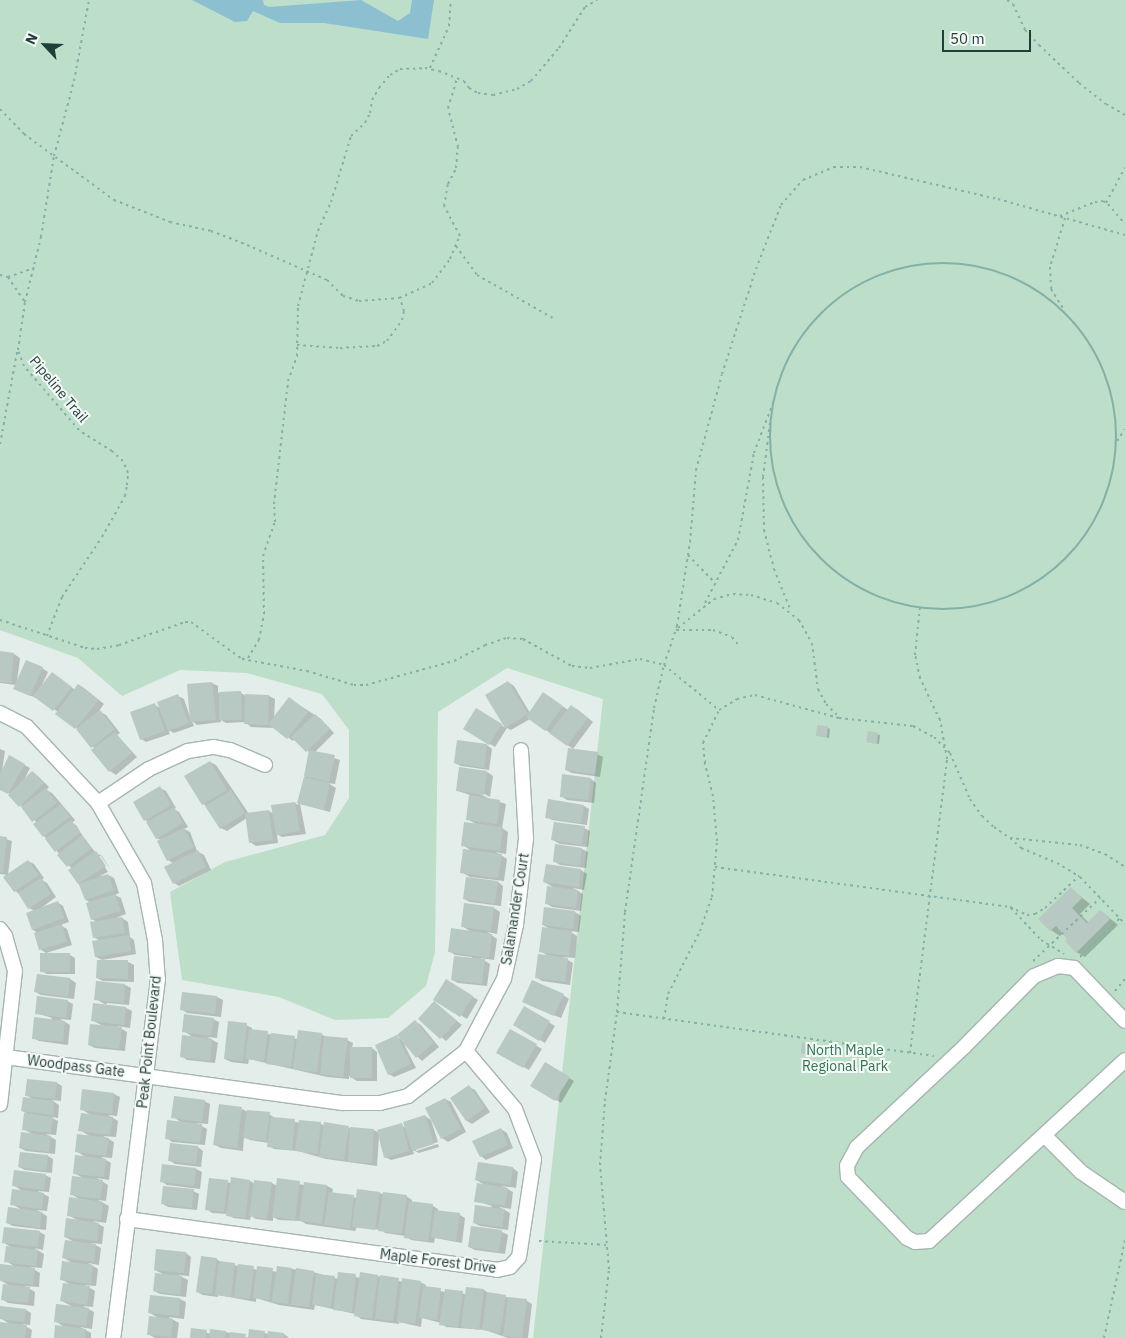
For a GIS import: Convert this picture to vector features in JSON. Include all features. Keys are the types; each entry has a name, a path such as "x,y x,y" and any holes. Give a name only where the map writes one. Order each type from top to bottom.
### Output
{"street":[{"name":"Peak Point Boulevard","path":"0,713 27,727 98,803 144,883 155,940 158,979 113,1338"},
{"path":"98,803 149,769 188,751 214,747 265,765"},
{"name":"Salamander Court","path":"146,1075 343,1103 380,1103 408,1096 466,1052 504,979 516,925 526,838 521,750"},
{"path":"0,930 5,936 15,971 0,1104"},
{"path":"1125,1022 1074,968 1058,966 1034,976 964,1047 857,1147 847,1166 848,1176 907,1238 922,1243 936,1236 1046,1136 1125,1060"},
{"name":"Maple Forest Drive","path":"127,1219 497,1270 510,1266 519,1256 534,1159 515,1109 466,1052"},
{"name":"Woodpass Gate","path":"6,1057 146,1075"},
{"path":"1046,1136 1081,1172 1125,1202"}],"path":[{"name":"Pipeline Trail","path":"47,636 62,597 102,537 125,496 128,473 123,462 112,451 80,430 24,366 18,350 25,302 34,268 54,156 74,81 89,0"},
{"path":"429,69 449,26 451,0"},
{"path":"242,659 248,658 258,640 264,614 263,556 275,522 274,504 288,381 297,356 298,306 318,231 333,195 351,136 365,123 370,113 372,100 379,88 390,75 400,69 429,69 457,78 478,93 493,94 517,89 531,81 558,48 585,7 597,0"},
{"path":"1007,0 1013,4 1026,30 1039,46 1086,88 1125,115"},
{"path":"0,108 24,134 114,200 170,222 231,238 327,280 343,296 359,300 399,298 432,283 450,259 460,236 444,206 448,184 456,168 458,147 448,108 457,78"},
{"path":"601,1338 609,1269 600,1165 605,1101 617,1012 625,912 654,708 664,665 676,630 688,554 696,470 722,374 756,269 781,205 803,180 834,168 860,167 998,199 1125,235"},
{"path":"1106,203 1125,168"},
{"path":"1060,216 1096,202 1106,203 1125,224"},
{"path":"773,401 770,443 778,488 797,530 826,565 864,591 907,606 952,610 997,601 1039,581 1073,551 1099,513 1114,470 1117,424 1109,383 1092,345 1066,313 1051,289 1050,267 1065,218"},
{"path":"456,246 477,275 553,318"},
{"path":"704,605 738,540 754,454 787,362 809,327 838,298 874,277 906,267 955,262 996,270 1034,287 1066,313"},
{"path":"8,278 34,268"},
{"path":"0,274 8,278 25,302"},
{"path":"297,345 340,348 377,346 387,341 402,320 404,311 399,298"},
{"path":"0,444 18,350"},
{"path":"773,401 763,477 764,530 774,569 791,613"},
{"path":"1115,444 1125,429"},
{"path":"688,554 716,584"},
{"path":"676,630 714,598 733,594 751,595 777,603 799,620 812,643 818,689 826,704 839,718"},
{"path":"910,1053 948,759 944,747 940,720 920,678 915,655 920,607"},
{"path":"0,620 85,648 97,649 119,645 185,622 201,628 242,659 366,685 454,662 485,645 507,638 524,639 572,666 590,668 640,659 664,665 719,710"},
{"path":"676,630 714,630 732,638 740,647"},
{"path":"664,1019 668,994 700,931 712,897 717,841 713,796 705,763 703,743 719,710 737,699 755,695 839,718 913,726 934,737 950,753 970,799 982,816 1021,848 1057,863 1079,876 1125,924"},
{"path":"1010,838 1080,845 1106,854 1125,867"},
{"path":"715,867 1010,908 1027,915 1035,914 1046,908 1079,876"},
{"path":"1010,908 1041,940 1067,956"},
{"path":"1073,958 1081,956 1120,918"},
{"path":"1114,991 1125,979"},
{"path":"617,1012 936,1056"},
{"path":"1104,1338 1125,1240"},
{"path":"539,1241 608,1245"}],"green space":[{"name":"North Maple Regional Park","path":"0,0 1125,0 1125,1338 533,1338 603,699 507,668 438,712 435,952 426,986 388,1018 335,1020 279,997 182,980 170,892 225,862 325,835 349,798 349,730 322,694 247,673 180,670 122,696 78,658 0,630"}],"water":[{"path":"192,0 263,0 264,5 269,7 361,0 398,21 410,13 412,0 434,0 428,39 324,23 280,23 253,11 247,21 235,22"}],"building":[{"path":"0,651 14,653 11,683 0,682"},
{"path":"26,660 43,667 30,696 13,689"},
{"path":"52,672 72,687 53,711 33,696"},
{"path":"508,681 528,714 505,728 485,695"},
{"path":"212,682 216,720 190,722 187,684"},
{"path":"78,684 99,700 75,729 55,714"},
{"path":"241,691 242,720 219,720 219,692"},
{"path":"543,692 563,706 545,731 526,717"},
{"path":"178,694 189,723 168,731 157,702"},
{"path":"245,694 269,695 268,725 244,724"},
{"path":"289,697 308,712 287,739 268,724"},
{"path":"155,703 165,731 140,740 130,712"},
{"path":"571,705 588,718 567,746 549,733"},
{"path":"476,708 502,724 489,745 463,729"},
{"path":"100,710 115,729 91,748 76,729"},
{"path":"315,714 330,729 306,752 291,737"},
{"path":"817,725 828,726 827,737 816,736"},
{"path":"868,731 878,733 877,744 866,742"},
{"path":"115,732 132,753 109,772 91,750"},
{"path":"457,740 487,744 484,768 454,763"},
{"path":"568,748 598,752 595,774 565,770"},
{"path":"309,750 335,755 329,782 304,776"},
{"path":"9,755 25,764 8,794 0,790 0,774"},
{"path":"210,761 227,790 202,805 184,776"},
{"path":"459,767 487,771 484,795 456,791"},
{"path":"32,771 44,783 19,807 8,795"},
{"path":"562,774 591,778 588,800 560,797"},
{"path":"304,777 330,783 324,810 297,803"},
{"path":"160,786 171,805 144,821 133,802"},
{"path":"46,788 57,803 32,822 21,807"},
{"path":"231,790 245,813 220,829 205,806"},
{"path":"469,795 500,800 497,824 466,820"},
{"path":"548,799 584,805 581,823 545,818"},
{"path":"295,802 300,831 276,835 271,805"},
{"path":"61,804 70,817 43,837 33,824"},
{"path":"174,807 183,823 156,839 146,822"},
{"path":"269,810 273,840 249,843 245,813"},
{"path":"71,820 80,833 55,852 45,839"},
{"path":"464,822 503,827 500,851 461,846"},
{"path":"554,822 585,826 582,845 551,840"},
{"path":"184,828 194,847 167,861 157,841"},
{"path":"82,835 92,848 67,867 57,855"},
{"path":"0,836 7,837 3,873 0,872"},
{"path":"555,844 582,848 580,866 553,862"},
{"path":"463,849 502,854 498,878 460,873"},
{"path":"198,850 206,867 173,884 164,867"},
{"path":"96,851 106,866 78,884 68,870"},
{"path":"28,860 39,875 14,892 3,877"},
{"path":"546,864 581,869 579,887 543,882"},
{"path":"108,874 114,890 85,900 79,884"},
{"path":"466,877 498,881 495,904 463,899"},
{"path":"41,878 51,894 28,909 18,893"},
{"path":"547,886 578,890 576,908 545,904"},
{"path":"1071,887 1082,898 1072,908 1087,923 1100,910 1110,919 1076,953 1065,941 1067,939 1056,926 1050,931 1038,919"},
{"path":"115,894 121,911 91,920 86,903"},
{"path":"58,901 64,918 32,930 26,913"},
{"path":"464,903 494,907 491,931 461,927"},
{"path":"544,907 575,911 573,929 542,925"},
{"path":"122,917 125,933 93,938 90,922"},
{"path":"62,924 67,942 39,950 34,933"},
{"path":"542,927 572,931 569,956 539,952"},
{"path":"451,928 492,934 489,958 448,952"},
{"path":"129,935 131,951 95,957 92,941"},
{"path":"40,953 70,953 70,972 40,972"},
{"path":"538,954 568,958 565,982 535,978"},
{"path":"454,956 485,959 482,984 451,980"},
{"path":"97,960 128,960 128,979 96,978"},
{"path":"37,974 70,978 68,997 34,992"},
{"path":"446,979 473,996 460,1017 433,1000"},
{"path":"532,980 564,994 554,1016 522,1002"},
{"path":"96,981 125,984 124,1003 94,1000"},
{"path":"182,992 217,996 215,1014 180,1010"},
{"path":"37,996 68,1000 66,1018 35,1014"},
{"path":"434,1001 457,1021 440,1039 418,1019"},
{"path":"93,1003 126,1007 124,1025 91,1021"},
{"path":"524,1006 550,1021 539,1041 513,1025"},
{"path":"184,1014 214,1018 211,1036 182,1032"},
{"path":"34,1017 65,1021 63,1042 32,1039"},
{"path":"415,1020 434,1043 416,1058 397,1035"},
{"path":"228,1021 247,1023 243,1061 224,1059"},
{"path":"90,1024 122,1027 119,1049 88,1045"},
{"path":"249,1029 268,1031 264,1061 245,1059"},
{"path":"510,1029 537,1044 523,1068 496,1053"},
{"path":"298,1030 322,1033 317,1072 293,1069"},
{"path":"271,1033 295,1036 291,1067 266,1064"},
{"path":"182,1035 212,1039 210,1061 180,1057"},
{"path":"397,1035 411,1064 388,1075 375,1045"},
{"path":"324,1036 348,1038 343,1077 320,1074"},
{"path":"802,1042 813,1044 811,1055 801,1053"},
{"path":"350,1047 372,1047 372,1078 350,1078"},
{"path":"545,1062 570,1077 555,1101 530,1086"},
{"path":"27,1079 57,1082 55,1099 25,1096"},
{"path":"469,1085 485,1108 466,1121 450,1098"},
{"path":"82,1089 114,1093 112,1114 80,1110"},
{"path":"174,1096 205,1100 202,1122 171,1118"},
{"path":"23,1097 54,1101 53,1115 21,1111"},
{"path":"445,1098 461,1129 441,1139 425,1108"},
{"path":"219,1104 242,1107 237,1148 213,1145"},
{"path":"247,1110 270,1112 266,1141 243,1138"},
{"path":"24,1113 53,1117 51,1133 22,1130"},
{"path":"81,1113 113,1117 110,1135 78,1131"},
{"path":"425,1115 434,1144 412,1151 403,1122"},
{"path":"271,1117 295,1119 292,1150 267,1147"},
{"path":"167,1120 202,1124 200,1143 165,1139"},
{"path":"299,1120 321,1122 317,1154 295,1151"},
{"path":"324,1122 349,1126 344,1160 319,1157"},
{"path":"402,1123 409,1151 384,1158 377,1130"},
{"path":"350,1127 374,1129 372,1163 348,1162"},
{"path":"501,1128 508,1145 480,1157 472,1141"},
{"path":"21,1132 51,1136 49,1152 19,1148"},
{"path":"77,1134 109,1138 106,1156 75,1152"},
{"path":"170,1143 198,1146 196,1164 168,1161"},
{"path":"20,1152 48,1155 46,1171 18,1167"},
{"path":"75,1155 106,1159 104,1177 73,1174"},
{"path":"478,1162 513,1167 510,1185 475,1180"},
{"path":"162,1164 196,1168 194,1186 160,1182"},
{"path":"14,1170 46,1174 44,1190 12,1186"},
{"path":"72,1176 103,1180 100,1199 70,1195"},
{"path":"231,1177 250,1180 245,1218 226,1216"},
{"path":"209,1178 228,1180 224,1212 205,1210"},
{"path":"277,1178 300,1181 295,1220 272,1217"},
{"path":"254,1180 272,1182 267,1219 249,1216"},
{"path":"304,1182 327,1185 322,1224 299,1221"},
{"path":"477,1183 508,1188 505,1206 474,1202"},
{"path":"163,1186 194,1189 192,1208 161,1204"},
{"path":"12,1189 44,1193 42,1209 10,1205"},
{"path":"357,1189 380,1192 375,1230 352,1227"},
{"path":"329,1192 354,1195 350,1229 324,1225"},
{"path":"383,1192 407,1195 402,1234 378,1231"},
{"path":"69,1197 103,1202 101,1220 67,1216"},
{"path":"409,1201 433,1204 428,1241 404,1238"},
{"path":"475,1205 505,1209 502,1227 473,1223"},
{"path":"8,1207 42,1212 40,1228 6,1223"},
{"path":"435,1210 460,1213 456,1241 431,1237"},
{"path":"66,1218 99,1223 97,1241 64,1237"},
{"path":"471,1226 502,1230 499,1252 468,1247"},
{"path":"4,1227 40,1231 38,1247 2,1243"},
{"path":"65,1240 96,1244 94,1262 62,1258"},
{"path":"6,1246 38,1250 36,1266 4,1262"},
{"path":"156,1249 186,1252 184,1273 154,1270"},
{"path":"201,1256 217,1258 212,1294 196,1292"},
{"path":"62,1261 93,1265 91,1284 60,1280"},
{"path":"219,1261 235,1263 231,1297 215,1295"},
{"path":"0,1264 35,1268 33,1285 0,1281"},
{"path":"238,1264 254,1266 250,1299 234,1297"},
{"path":"257,1266 273,1268 269,1300 253,1298"},
{"path":"277,1266 292,1268 288,1304 272,1302"},
{"path":"296,1268 314,1271 309,1307 291,1305"},
{"path":"338,1272 356,1274 352,1312 333,1310"},
{"path":"360,1272 378,1275 372,1319 354,1316"},
{"path":"155,1273 182,1276 180,1295 153,1291"},
{"path":"316,1274 335,1276 331,1307 312,1305"},
{"path":"380,1275 399,1278 393,1321 375,1319"},
{"path":"402,1278 421,1281 415,1324 397,1322"},
{"path":"63,1283 90,1286 87,1305 60,1301"},
{"path":"3,1284 30,1287 28,1303 1,1300"},
{"path":"423,1286 441,1288 437,1320 419,1318"},
{"path":"466,1287 484,1289 479,1330 461,1327"},
{"path":"445,1289 463,1291 458,1327 439,1325"},
{"path":"487,1292 506,1295 500,1333 482,1330"},
{"path":"150,1295 180,1298 179,1316 148,1313"},
{"path":"508,1297 527,1299 522,1338 503,1336"},
{"path":"56,1304 89,1308 86,1326 54,1322"},
{"path":"0,1306 26,1309 24,1322 0,1319"},
{"path":"149,1316 173,1319 171,1337 147,1335"},
{"path":"0,1322 27,1325 25,1338 0,1338"},
{"path":"55,1325 86,1329 85,1338 54,1338"},
{"path":"191,1328 207,1330 206,1338 190,1338"},
{"path":"210,1329 226,1331 225,1338 209,1338"},
{"path":"249,1329 265,1331 264,1338 248,1338"},
{"path":"268,1331 284,1333 284,1338 267,1338"},
{"path":"230,1332 246,1334 245,1338 229,1338"}]}
